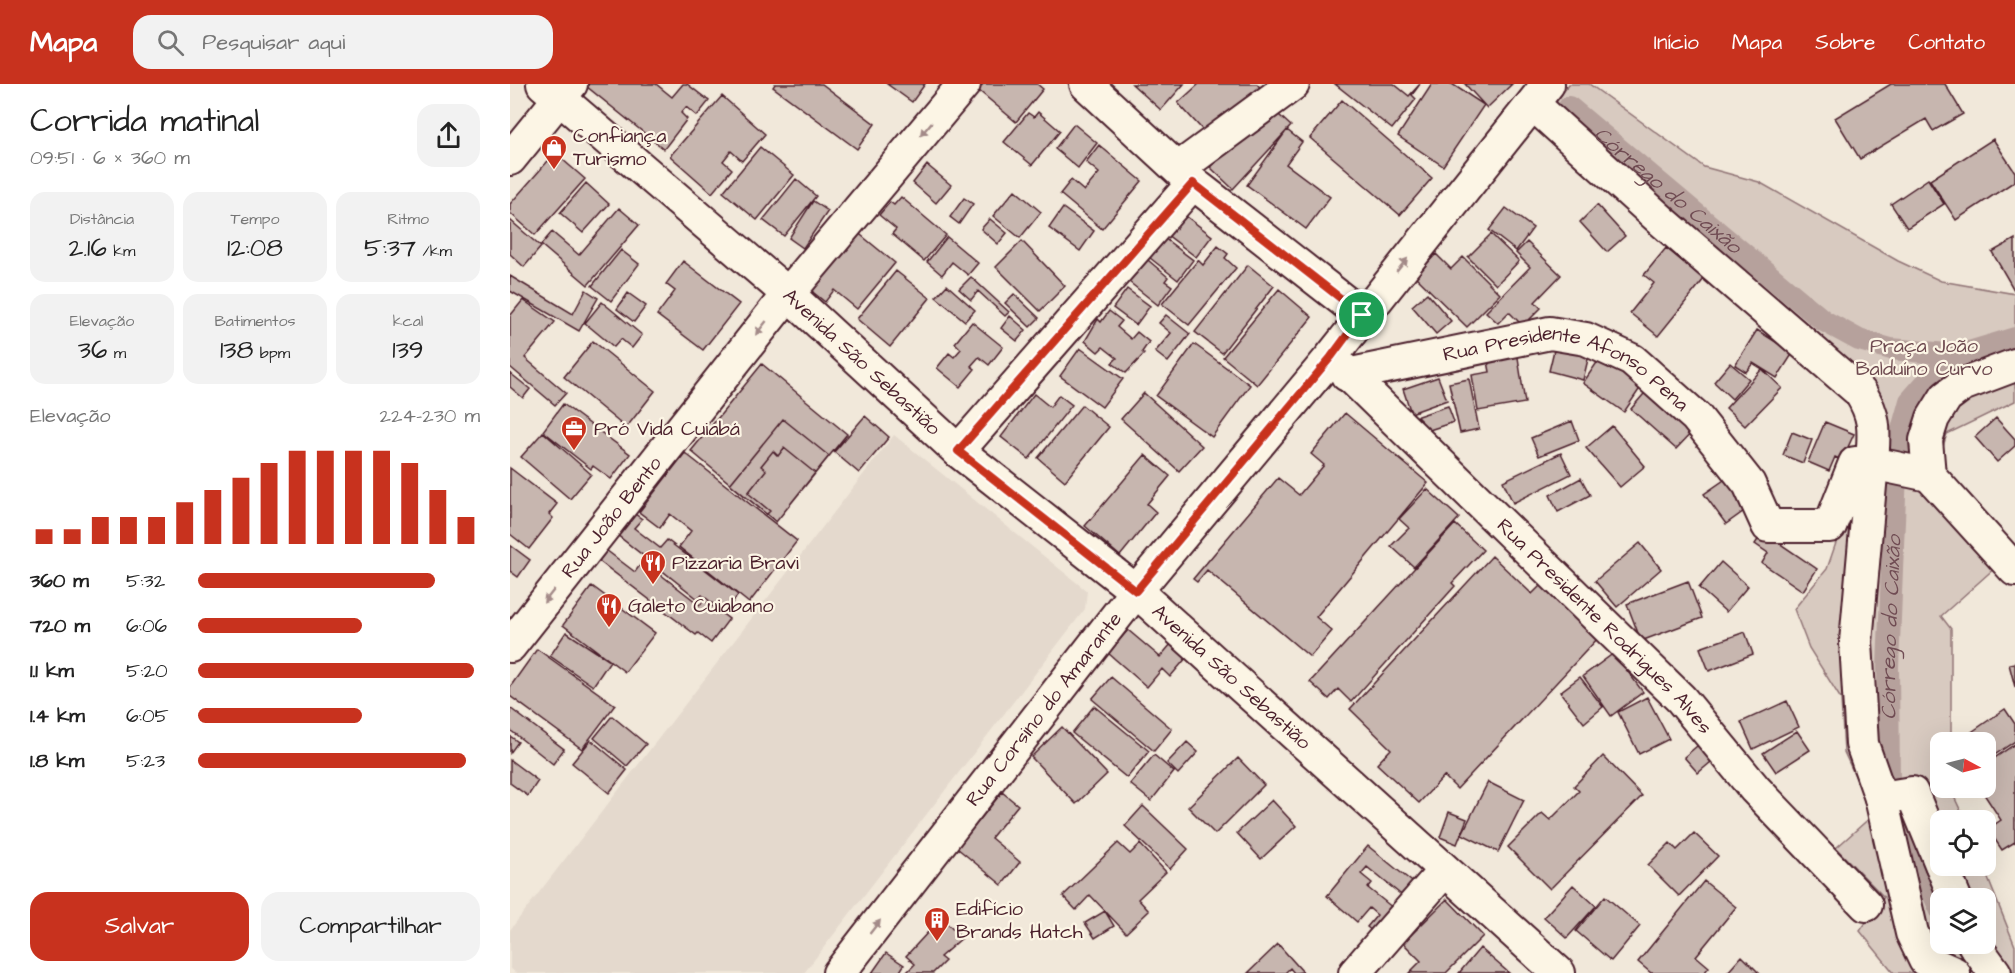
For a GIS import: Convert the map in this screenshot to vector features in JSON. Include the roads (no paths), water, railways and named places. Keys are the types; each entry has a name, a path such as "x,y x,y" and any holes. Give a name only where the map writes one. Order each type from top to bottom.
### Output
{"street":[{"name":"Rua João Bento","path":"510,646 788,294 964,84"},
{"path":"1086,84 1186,176 1362,315"},
{"path":"958,451 1186,176 1293,84"},
{"name":"Avenida São Sebastião","path":"558,89 788,294 958,451 1136,591 1559,973"},
{"path":"510,159 558,89"},
{"path":"1540,94 1662,221 1860,392 1871,408 1874,421 1908,469 2015,570"},
{"name":"Rua Corsino do Amarante","path":"839,973 1136,591 1339,366 1362,315 1540,94"},
{"name":"Rua Presidente Afonso Pena","path":"1339,366 1550,333 1586,339 1632,360 1696,417 1749,484 1768,526 1830,526 1855,463 1908,469"},
{"path":"1954,973 1925,960 1912,933 1881,798 1862,744 1856,642 1908,469 1926,440 1933,418 1946,397 1962,385 2015,365"},
{"name":"Rua Presidente Rodrigues Alves","path":"1339,366 1681,699 1755,789 1866,905"},
{"path":"1908,469 2015,544"},
{"path":"1881,798 1912,793 1930,838"},
{"path":"1355,973 1444,871"},
{"path":"1981,954 1995,973"}],"waterway":[{"name":"Córrego do Caixão","path":"1569,107 1824,321 1859,340 1891,349 1959,355 2015,338"},
{"name":"Córrego do Caixão","path":"1931,888 1901,823 1889,781 1888,667 1896,472 1901,433 1910,401 1931,377 1959,355"}],"place":[{"name":"Confiança Turismo","path":"554,171"},
{"name":"Pró Vida Cuiabá","path":"574,452"},
{"name":"Pizzaria Bravi","path":"653,586"},
{"name":"Galeto Cuiabano","path":"609,629"},
{"name":"Edifício Brands Hatch","path":"937,943"}],"park label":[{"name":"Praça João Balduíno Curvo","path":"1924,358"}]}
